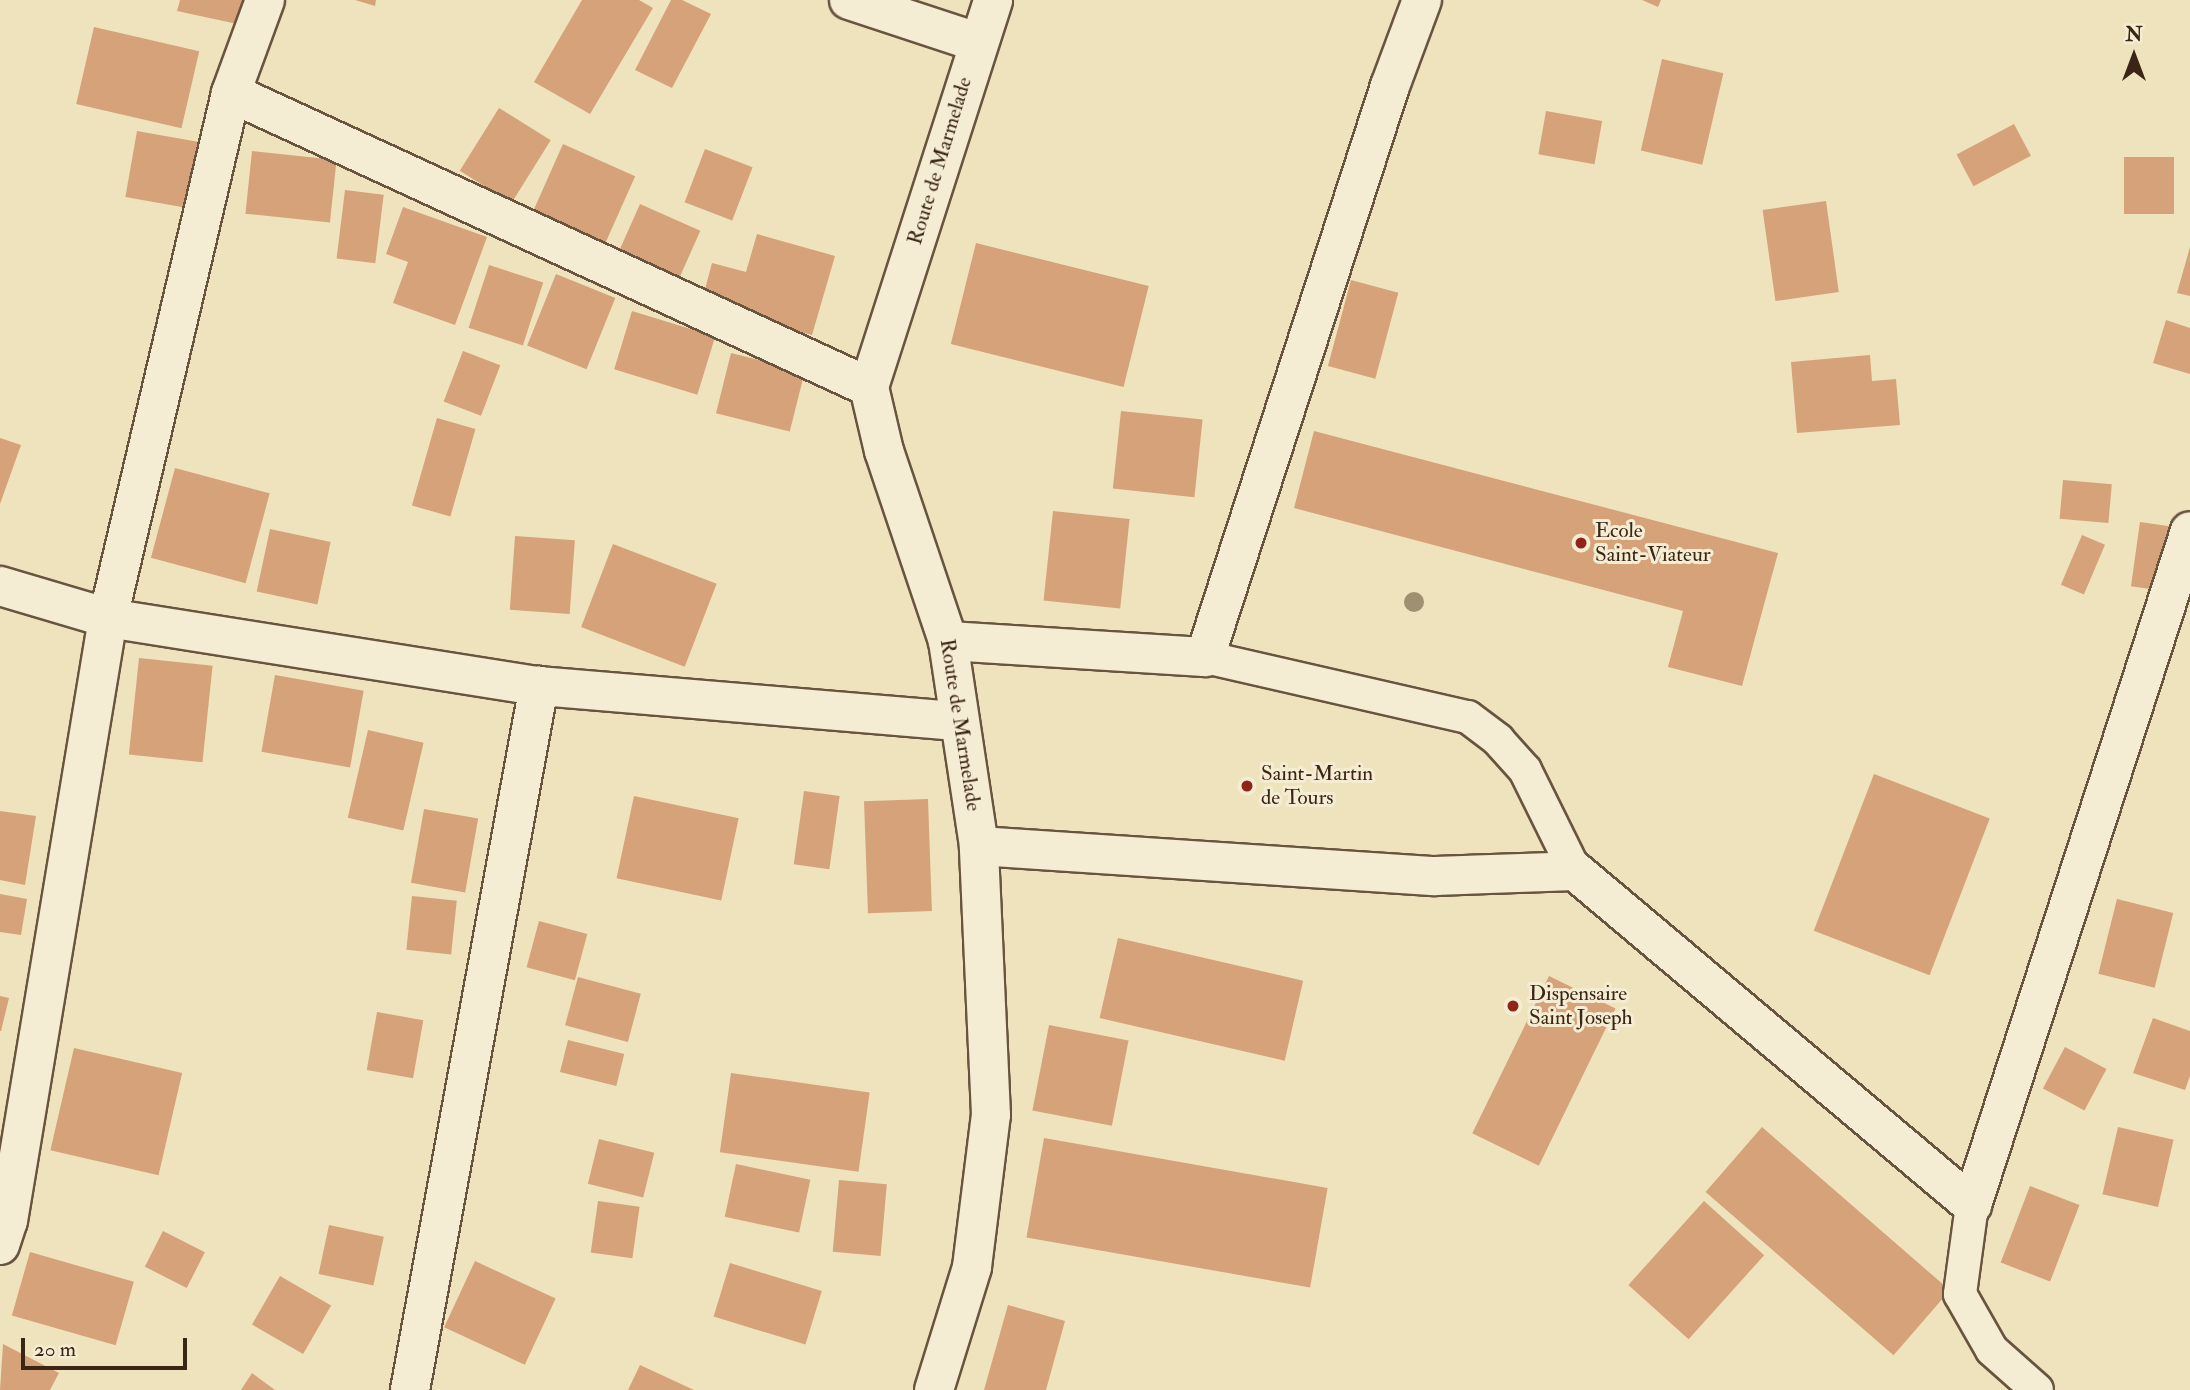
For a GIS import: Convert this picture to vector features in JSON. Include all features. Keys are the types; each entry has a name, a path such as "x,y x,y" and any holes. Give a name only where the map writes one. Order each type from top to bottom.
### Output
{"street":[{"path":"0,1245 8,1221 108,618 231,93 265,0"},
{"path":"849,0 977,42"},
{"name":"Route de Marmelade","path":"934,1390 972,1267 991,1115 979,846 948,641 884,451 869,387 977,42 993,0"},
{"path":"948,641 1205,657 1390,86 1422,0"},
{"path":"231,93 869,387"},
{"path":"979,846 1435,876 1575,871 1972,1205 2190,531"},
{"path":"0,586 108,618 539,685 959,721"},
{"path":"410,1390 539,685"}],"lane":[{"path":"1205,657 1468,717 1498,740 1525,770 1575,871"},
{"path":"1972,1205 1960,1294 1992,1350 2037,1390"}],"building":[{"path":"180,0 248,0 242,25 177,11"},
{"path":"355,0 376,0 375,6"},
{"path":"582,0 639,0 653,8 590,114 534,82"},
{"path":"671,0 682,0 711,14 672,88 635,70"},
{"path":"1642,0 1661,0 1658,7"},
{"path":"94,27 199,51 181,128 76,104"},
{"path":"1662,59 1723,73 1702,165 1641,151"},
{"path":"499,108 551,140 512,203 460,171"},
{"path":"1546,111 1602,121 1594,164 1538,154"},
{"path":"2014,124 2031,156 1974,186 1957,155"},
{"path":"137,131 209,144 197,210 125,197"},
{"path":"563,144 635,176 603,248 531,216"},
{"path":"705,149 753,167 732,220 685,202"},
{"path":"252,151 337,160 330,223 245,214"},
{"path":"2124,157 2174,157 2174,214 2124,214"},
{"path":"345,190 384,195 375,263 337,258"},
{"path":"1826,201 1839,292 1775,301 1763,210"},
{"path":"640,204 700,231 676,286 616,259"},
{"path":"403,207 487,237 455,325 393,303 408,262 386,254"},
{"path":"757,234 835,256 812,335 701,304 712,263 746,272"},
{"path":"976,243 1149,286 1124,387 951,344"},
{"path":"2190,247 2190,296 2177,293"},
{"path":"489,265 543,283 523,345 469,328"},
{"path":"556,274 615,298 586,369 527,345"},
{"path":"1351,280 1398,293 1375,379 1328,366"},
{"path":"632,311 715,336 697,395 614,369"},
{"path":"2166,320 2190,328 2190,374 2153,363"},
{"path":"463,351 500,365 481,416 444,401"},
{"path":"731,353 805,371 790,432 716,413"},
{"path":"1870,355 1872,381 1896,379 1900,425 1797,433 1791,362"},
{"path":"1121,411 1203,420 1194,497 1113,489"},
{"path":"437,418 475,429 450,517 412,505"},
{"path":"1314,431 1778,553 1742,686 1668,667 1683,611 1294,508"},
{"path":"0,438 21,445 0,504"},
{"path":"175,468 270,493 246,583 151,558"},
{"path":"2063,480 2112,484 2108,523 2060,519"},
{"path":"1053,511 1130,519 1120,609 1044,601"},
{"path":"2140,522 2170,526 2161,591 2131,586"},
{"path":"270,529 331,542 317,604 257,592"},
{"path":"2082,535 2105,545 2084,594 2061,585"},
{"path":"515,536 575,540 570,614 510,610"},
{"path":"613,544 717,584 685,667 581,627"},
{"path":"139,658 213,666 202,762 129,754"},
{"path":"275,675 364,691 350,767 261,752"},
{"path":"368,730 424,743 403,831 348,818"},
{"path":"1874,774 1990,818 1930,975 1814,931"},
{"path":"804,791 840,796 829,869 794,864"},
{"path":"634,796 739,818 721,900 617,878"},
{"path":"928,799 932,911 868,913 864,801"},
{"path":"424,809 478,819 465,892 411,883"},
{"path":"0,811 36,816 25,885 0,880"},
{"path":"0,894 27,899 21,935 0,932"},
{"path":"412,896 457,901 451,954 406,950"},
{"path":"2117,899 2173,913 2155,988 2098,974"},
{"path":"539,921 587,934 575,980 527,967"},
{"path":"1118,938 1303,981 1285,1061 1100,1018"},
{"path":"1549,976 1616,1008 1539,1166 1472,1133"},
{"path":"578,977 641,994 628,1042 565,1025"},
{"path":"0,996 9,998 1,1031 0,1031"},
{"path":"377,1012 423,1020 413,1078 367,1070"},
{"path":"2153,1018 2190,1031 2190,1076 2185,1090 2133,1073"},
{"path":"1049,1025 1129,1040 1112,1126 1032,1110"},
{"path":"568,1040 624,1054 616,1086 560,1072"},
{"path":"2065,1047 2106,1069 2084,1111 2043,1088"},
{"path":"74,1048 182,1073 159,1175 50,1150"},
{"path":"731,1073 870,1092 859,1172 720,1152"},
{"path":"1762,1127 1950,1290 1894,1355 1706,1192"},
{"path":"2118,1127 2174,1140 2158,1207 2102,1194"},
{"path":"1044,1138 1328,1188 1310,1287 1026,1237"},
{"path":"599,1139 654,1153 643,1197 588,1184"},
{"path":"736,1164 810,1180 799,1233 725,1217"},
{"path":"839,1180 887,1184 881,1256 833,1252"},
{"path":"2030,1186 2079,1205 2050,1282 2001,1263"},
{"path":"598,1201 640,1207 632,1258 591,1252"},
{"path":"1704,1201 1764,1255 1689,1339 1628,1285"},
{"path":"329,1225 384,1237 373,1286 319,1274"},
{"path":"163,1231 205,1252 187,1288 145,1267"},
{"path":"30,1252 134,1282 116,1345 12,1315"},
{"path":"475,1261 556,1299 525,1365 444,1327"},
{"path":"730,1263 822,1291 805,1345 714,1317"},
{"path":"280,1276 331,1306 303,1354 252,1324"},
{"path":"1008,1305 1065,1321 1046,1390 984,1390"},
{"path":"3,1344 59,1373 50,1390 0,1390"},
{"path":"640,1365 694,1390 628,1390"},
{"path":"252,1373 275,1390 241,1390"}],"place":[{"name":"Ecole Saint-Viateur","path":"1581,543"},
{"name":"Saint-Martin de Tours","path":"1247,786"},
{"name":"Dispensaire Saint Joseph","path":"1513,1006"}]}
